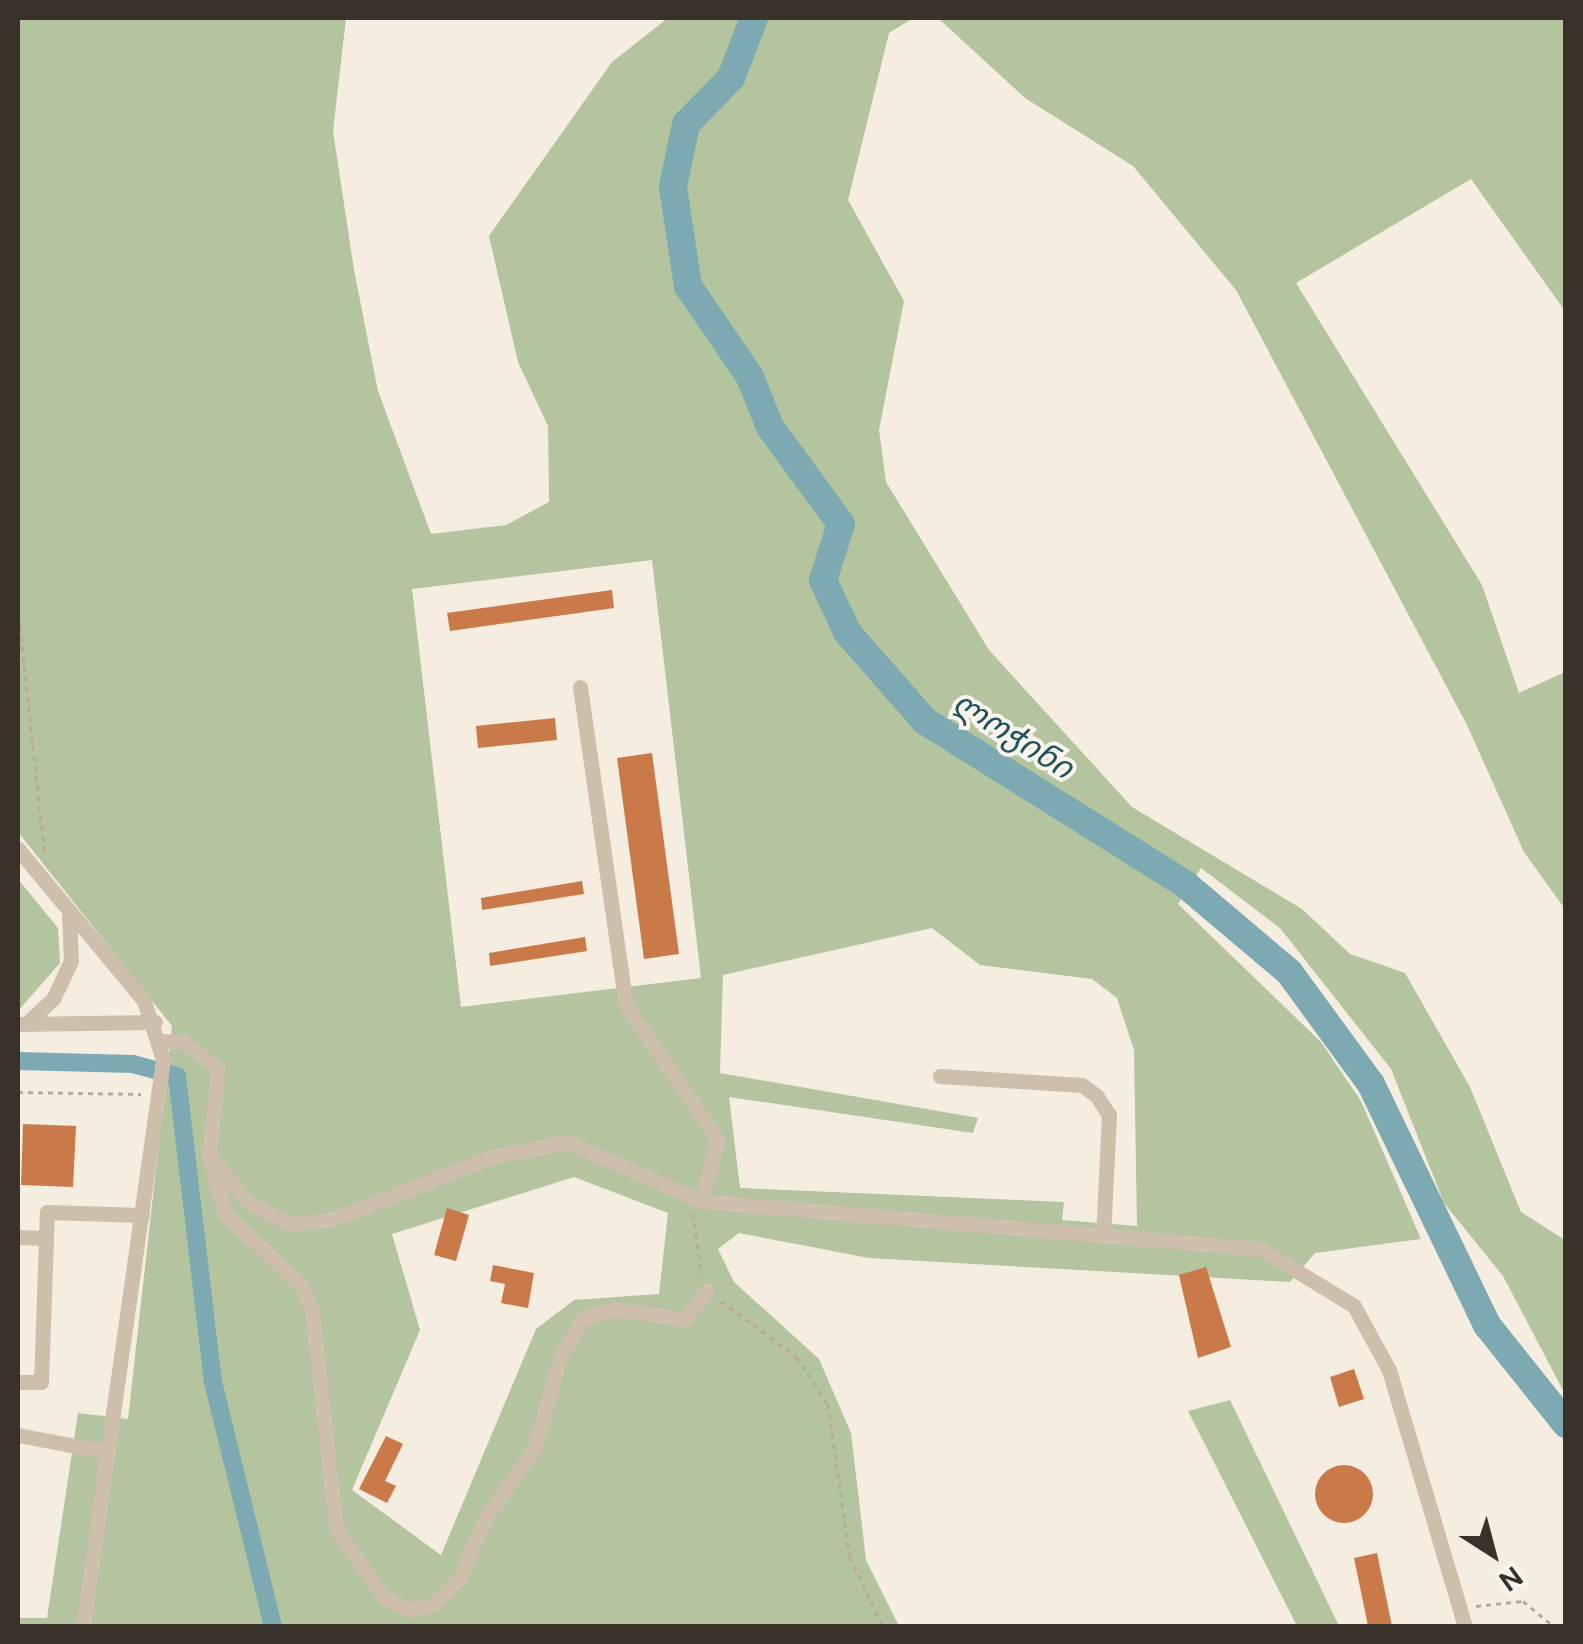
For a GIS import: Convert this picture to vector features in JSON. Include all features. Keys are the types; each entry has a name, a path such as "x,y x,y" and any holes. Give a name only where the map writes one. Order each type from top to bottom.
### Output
{"street":[{"path":"580,687 626,1005 718,1140 700,1201"},
{"path":"18,849 154,1022 163,1060 83,1626"},
{"path":"22,1024 54,998 71,961 69,911"},
{"path":"22,1024 154,1022"},
{"path":"160,1041 184,1042 218,1068 209,1155 225,1214 301,1286 312,1311 336,1529 384,1597 410,1610 434,1604 460,1577 484,1521 535,1447 564,1346 583,1318 614,1309 686,1319 706,1290"},
{"path":"940,1076 1082,1085 1096,1094 1109,1116 1103,1236"},
{"path":"209,1155 248,1202 289,1224 334,1219 491,1156 568,1142 700,1201 1262,1249 1354,1306 1415,1439 1464,1609 1465,1626"},
{"path":"18,1382 42,1382 47,1212 142,1215"},
{"path":"18,1237 46,1238"},
{"path":"18,1435 108,1452"}],"path":[{"path":"18,607 48,886"},
{"path":"18,1092 159,1093"},
{"path":"700,1201 692,1210 706,1290 797,1358 828,1404 850,1557 883,1626"},
{"path":"1464,1609 1523,1601 1554,1626"}],"green space":[{"path":"18,18 346,18 333,131 354,270 378,391 431,534 506,525 549,502 548,426 518,362 489,236 612,62 668,18 913,18 889,33 848,200 904,301 879,430 886,482 989,650 1132,807 1302,909 1350,954 1405,973 1470,1087 1521,1212 1565,1240 1565,1394 1503,1276 1444,1203 1391,1069 1280,928 1201,868 1178,904 1321,1042 1361,1101 1421,1239 1315,1253 1290,1282 869,1258 739,1233 718,1249 734,1282 819,1359 851,1433 866,1560 899,1626 18,1626 18,1618 47,1618 78,1413 128,1419 172,1026 18,832","holes":["652,560 701,978 461,1007 412,589","932,928 980,965 1092,979 1117,998 1134,1050 1137,1226 1062,1220 1064,1202 740,1188 729,1097 973,1133 978,1118 720,1073 723,975","574,1177 668,1213 659,1294 574,1300 536,1329 441,1555 352,1490 420,1330 392,1234"]},
{"path":"938,18 1565,18 1565,311 1471,179 1296,283 1482,585 1519,693 1565,672 1565,909 1524,852 1467,725 1236,290 1133,166 1025,98"},
{"path":"18,879 58,928 60,963 18,1011"},
{"path":"1230,1400 1339,1626 1297,1626 1188,1411"}],"building":[{"path":"612,590 614,608 450,631 447,613"},
{"path":"555,718 557,740 478,748 476,726"},
{"path":"652,753 679,954 644,959 617,758"},
{"path":"582,881 584,894 482,910 481,898"},
{"path":"585,937 587,951 490,966 489,953"},
{"path":"23,1124 76,1126 73,1187 21,1185"},
{"path":"447,1208 469,1215 456,1261 434,1255"},
{"path":"493,1265 534,1273 528,1308 501,1303 505,1284 490,1281"},
{"path":"1206,1267 1231,1347 1198,1358 1179,1275"},
{"path":"1354,1369 1364,1399 1339,1407 1330,1377"},
{"path":"386,1436 403,1444 385,1481 396,1486 387,1503 359,1489"},
{"path":"1344,1465 1364,1474 1373,1494 1364,1514 1344,1523 1324,1514 1315,1494 1324,1474"},
{"path":"1377,1553 1392,1626 1368,1626 1354,1558"}],"waterway":[{"name":"ლოჭინი","path":"754,18 731,78 686,124 673,187 688,286 750,377 770,427 841,524 823,580 847,632 925,721 1186,885 1289,972 1371,1084 1487,1325 1566,1424"},
{"path":"18,1061 133,1064 177,1076 213,1382 273,1626"}]}
